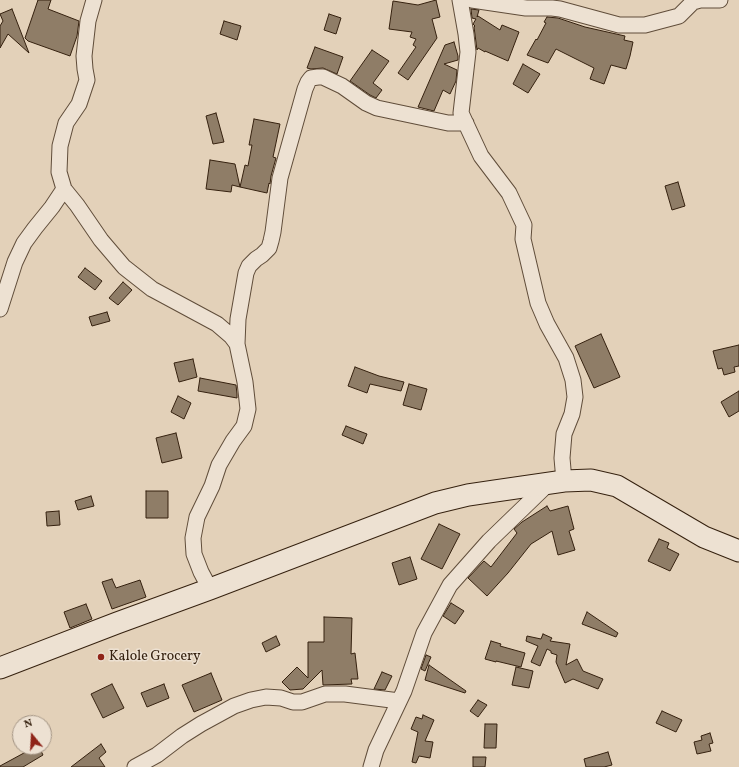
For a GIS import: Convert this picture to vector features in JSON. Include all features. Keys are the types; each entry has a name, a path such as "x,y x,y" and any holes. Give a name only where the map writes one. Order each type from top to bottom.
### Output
{"street":[{"path":"94,0 88,22 84,56 84,69 87,80 79,104 66,123 60,146 59,172 64,189 101,240 124,267 152,289 217,324 231,336 237,344"},
{"path":"371,767 376,750 404,691 424,633 450,585 489,541 556,482 562,458 564,434 572,414 575,397 573,380 566,358 547,324 538,303 523,239 524,225 509,193 481,156 461,113 468,52 460,0"},
{"path":"472,0 526,8 560,9 619,25 645,25 679,16 693,2 700,0 720,0"},
{"path":"210,589 194,554 193,538 197,517 212,486 219,465 244,426 248,409 245,382 237,344 238,319 246,273 249,266 268,248 271,241 280,178 308,82 311,78 323,78 342,86 366,103 377,108 448,123 466,123"},
{"path":"0,309 15,262 24,243 64,189"},
{"path":"0,668 117,622 210,589 436,503 468,495 556,482 591,480 617,486 704,537 739,551"},
{"path":"135,767 156,755 201,724 234,706 251,700 266,697 281,698 293,702 302,702 325,694 345,694 399,702"}],"building":[{"path":"38,0 51,0 48,9 79,21 77,36 70,56 28,41 25,38"},
{"path":"436,0 440,17 432,19 437,38 408,80 398,73 416,47 413,45 416,39 410,37 412,32 389,29 393,1 418,5"},
{"path":"12,9 29,53 8,34 0,48 0,26 3,21 0,14"},
{"path":"471,9 479,10 477,17 478,16 500,30 502,25 519,32 508,61 478,48 477,50 475,26 473,24 476,19 472,18"},
{"path":"329,14 341,18 336,34 324,30"},
{"path":"547,17 558,18 585,27 625,36 624,40 633,42 626,69 611,65 604,84 590,79 594,68 556,49 548,63 527,55 546,23 544,22"},
{"path":"224,21 241,26 237,40 220,34"},
{"path":"454,42 458,60 444,64 457,70 456,81 450,94 443,90 434,111 418,107 445,45"},
{"path":"315,47 343,57 337,74 323,68 307,68"},
{"path":"372,50 389,61 373,83 382,90 376,98 350,81"},
{"path":"523,64 540,74 528,93 513,84"},
{"path":"216,113 224,142 213,144 206,116"},
{"path":"254,119 280,124 273,157 276,158 267,193 240,187 245,165 248,166 252,145 249,145"},
{"path":"210,160 235,164 240,187 232,185 231,192 206,189"},
{"path":"678,182 685,206 672,210 665,186"},
{"path":"85,268 102,281 95,290 78,277"},
{"path":"123,282 132,290 118,305 109,298"},
{"path":"107,312 110,321 92,326 89,317"},
{"path":"601,334 620,377 594,388 575,346"},
{"path":"739,345 739,366 734,367 735,372 724,375 722,368 718,369 713,351"},
{"path":"193,359 197,377 179,382 174,363"},
{"path":"355,367 379,376 404,382 401,391 370,384 367,393 348,386"},
{"path":"200,378 236,385 237,398 198,391"},
{"path":"409,384 427,389 421,410 403,405"},
{"path":"739,391 739,411 729,417 721,402"},
{"path":"178,396 191,403 184,419 171,412"},
{"path":"346,426 367,434 363,444 342,435"},
{"path":"176,433 182,458 162,463 156,438"},
{"path":"146,491 168,491 168,518 146,518"},
{"path":"91,496 94,506 78,510 75,501"},
{"path":"547,506 550,511 568,506 574,529 569,531 575,550 558,555 552,531 531,544 487,596 468,578 484,561 491,567 517,533 514,529"},
{"path":"59,511 60,525 47,526 46,512"},
{"path":"439,524 460,534 442,569 421,559"},
{"path":"659,539 669,543 667,548 679,554 670,571 648,561"},
{"path":"410,557 417,579 399,585 392,563"},
{"path":"112,579 116,588 140,580 146,597 112,609 102,582"},
{"path":"451,603 464,611 455,624 443,616"},
{"path":"86,604 92,619 70,628 64,612"},
{"path":"587,612 618,633 616,637 582,624"},
{"path":"324,617 352,618 351,654 355,653 358,679 351,679 352,684 323,685 322,670 303,689 290,690 282,682 297,667 308,678 308,642 324,642"},
{"path":"543,634 552,638 550,641 570,644 566,665 577,659 583,671 603,679 598,689 573,679 565,683 556,662 557,655 551,653 551,651 547,649 540,666 531,662 538,646 526,641 527,636 541,639"},
{"path":"276,636 280,645 266,652 262,643"},
{"path":"491,641 501,644 500,646 525,653 521,667 485,659"},
{"path":"426,655 431,657 425,671 421,669"},
{"path":"429,665 466,691 465,693 425,680"},
{"path":"516,667 533,671 529,688 512,685"},
{"path":"382,672 392,676 385,690 374,689"},
{"path":"211,673 222,700 194,712 182,685"},
{"path":"112,684 124,708 103,718 91,694"},
{"path":"164,684 169,698 147,707 141,693"},
{"path":"478,700 487,705 478,717 470,711"},
{"path":"662,711 682,720 676,732 656,723"},
{"path":"423,715 434,720 425,741 433,742 430,758 419,756 416,763 412,762 418,732 411,729 416,717 422,719"},
{"path":"485,724 497,724 496,748 484,748"},
{"path":"710,733 713,743 709,744 711,751 697,754 694,742 702,740 701,736"},
{"path":"101,744 106,752 99,758 105,767 71,767"},
{"path":"608,752 612,765 604,767 586,767 584,759"},
{"path":"20,755 43,755 23,767 0,766"},
{"path":"473,757 486,757 485,767 473,767"}],"place":[{"name":"Kalole Grocery","path":"101,657"}]}
